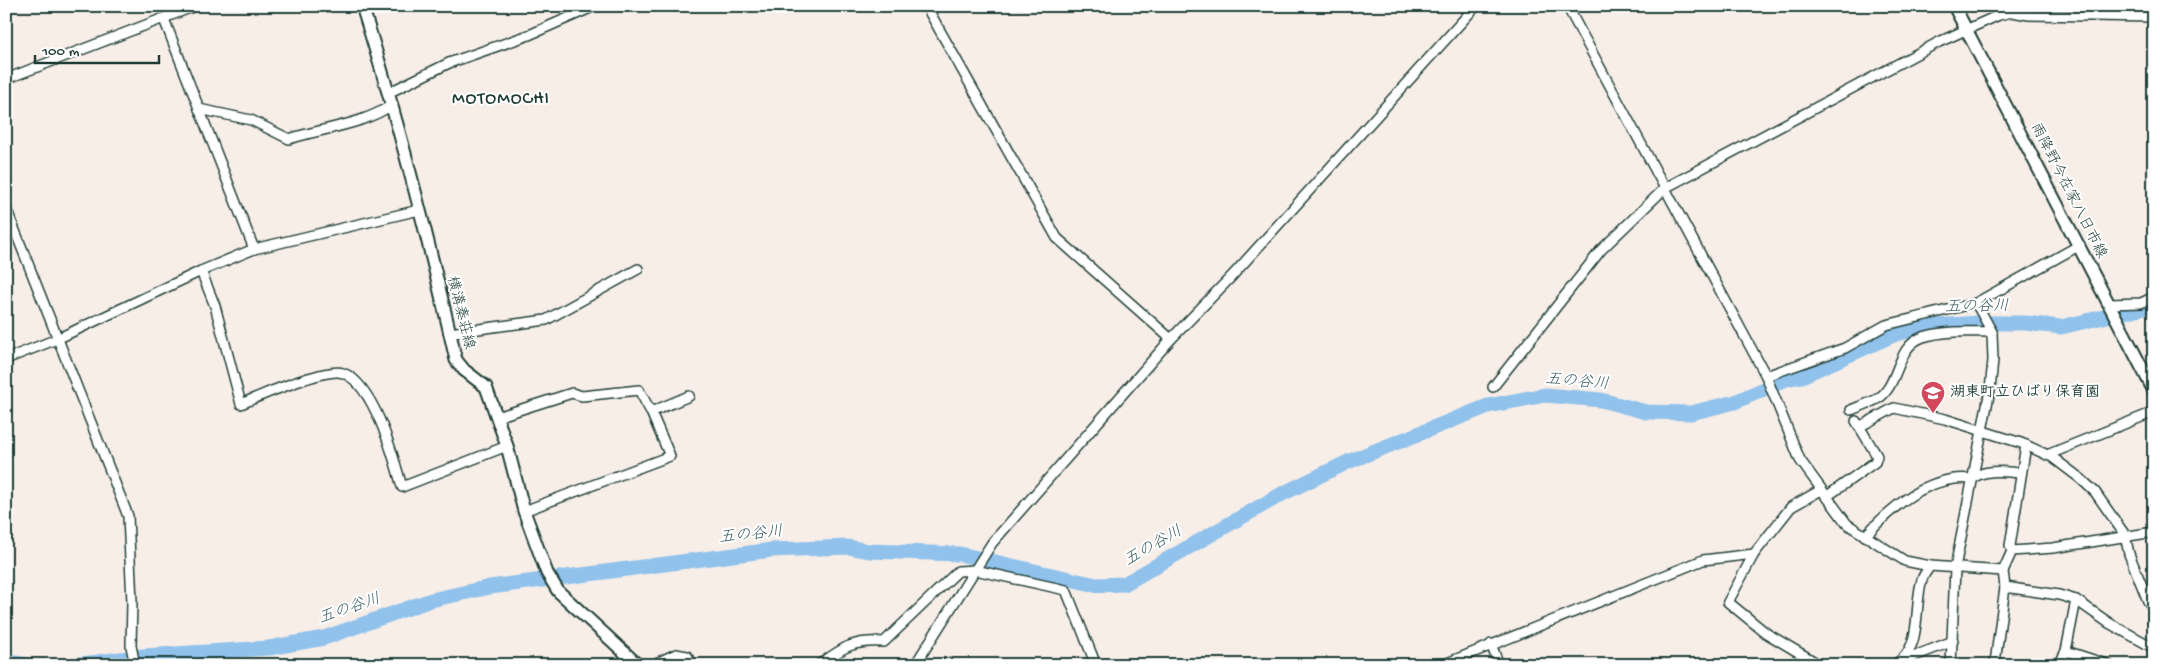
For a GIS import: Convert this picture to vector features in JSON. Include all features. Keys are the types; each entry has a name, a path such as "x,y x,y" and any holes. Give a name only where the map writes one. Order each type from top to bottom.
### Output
{"main road":[{"name":"横溝秦荘線","path":"362,6 390,92 456,360 464,370 486,388 507,446 524,511 547,573 558,590 638,665"},
{"name":"雨降野今在家八日市線","path":"1954,6 2154,390"}],"street":[{"path":"6,79 195,6"},
{"path":"390,92 449,63 530,35 595,6"},
{"path":"926,6 1057,238 1171,339"},
{"path":"915,665 992,543 1171,339 1232,276 1476,6"},
{"path":"1567,6 1766,376 1800,460 1847,524 1905,561 1930,566 2003,571"},
{"path":"1493,387 1601,250 1665,188 1939,42 1999,15 2012,12 2029,15 2154,17"},
{"path":"164,19 254,249"},
{"path":"199,109 251,120 289,139 381,113 393,104"},
{"path":"6,208 128,516 132,646 135,665"},
{"path":"6,359 57,339 201,271 254,249 419,210"},
{"path":"1766,376 1845,348 1886,325 1976,302 2080,245"},
{"path":"450,333 546,320 638,269"},
{"path":"201,271 215,306 241,404 318,376 335,372 344,373 361,386 367,394 391,448 402,487 507,446"},
{"path":"2109,304 2141,303 2154,297"},
{"path":"1951,665 1955,568 1980,432 1990,390 1992,332 1976,302"},
{"path":"1851,410 1880,398 1890,384 1898,364 1910,346 1922,338 1951,332 1992,332"},
{"path":"497,417 572,393 582,396 639,390 652,412 670,456 524,511"},
{"path":"652,412 689,396"},
{"path":"1820,665 1766,633 1728,602 1754,554 1791,507 1824,494 1875,462 1877,456 1858,424 1894,408 1945,419 1980,432 2026,445 2048,455 2081,479 2095,492 2125,535 2129,554 2148,601 2154,608"},
{"path":"2048,455 2154,412"},
{"path":"2006,665 1994,664 2005,587 2003,571 2012,551 2010,546 2026,445"},
{"path":"1972,479 1977,474 1998,471 2021,473"},
{"path":"1865,536 1888,512 1936,483 1954,477 1972,479"},
{"path":"2012,551 2053,548 2125,535 2154,532"},
{"path":"1442,665 1703,560 1754,554"},
{"path":"1902,661 1915,637 1922,580 1930,566"},
{"path":"819,665 841,649 862,641 884,642 958,571 975,570 1066,590 1096,665"},
{"path":"2005,587 2060,595 2076,600 2109,623 2154,648"},
{"path":"2059,665 2066,651 2076,600"},
{"path":"1893,665 1953,641"},
{"path":"1491,644 1498,665"},
{"path":"2066,651 2109,665"},
{"path":"652,665 676,654 687,656 693,665"}],"waterway":[{"name":"五の谷川","path":"75,665 143,656 269,648 324,638 431,600 490,587 772,550 848,547 869,551 960,554 1096,585 1124,584 1282,494 1350,461 1488,406 1545,395 1601,400 1646,412 1691,413 1735,402 1786,379 1802,376 1896,334 1925,327 1978,323 2025,323 2061,327 2154,305"},
{"name":"五の谷川","path":"6,661 27,665"}],"place":[{"name":"湖東町立ひばり保育園","path":"1933,414"}],"district":[{"name":"MOTOMOCHI","path":"501,99"}]}
